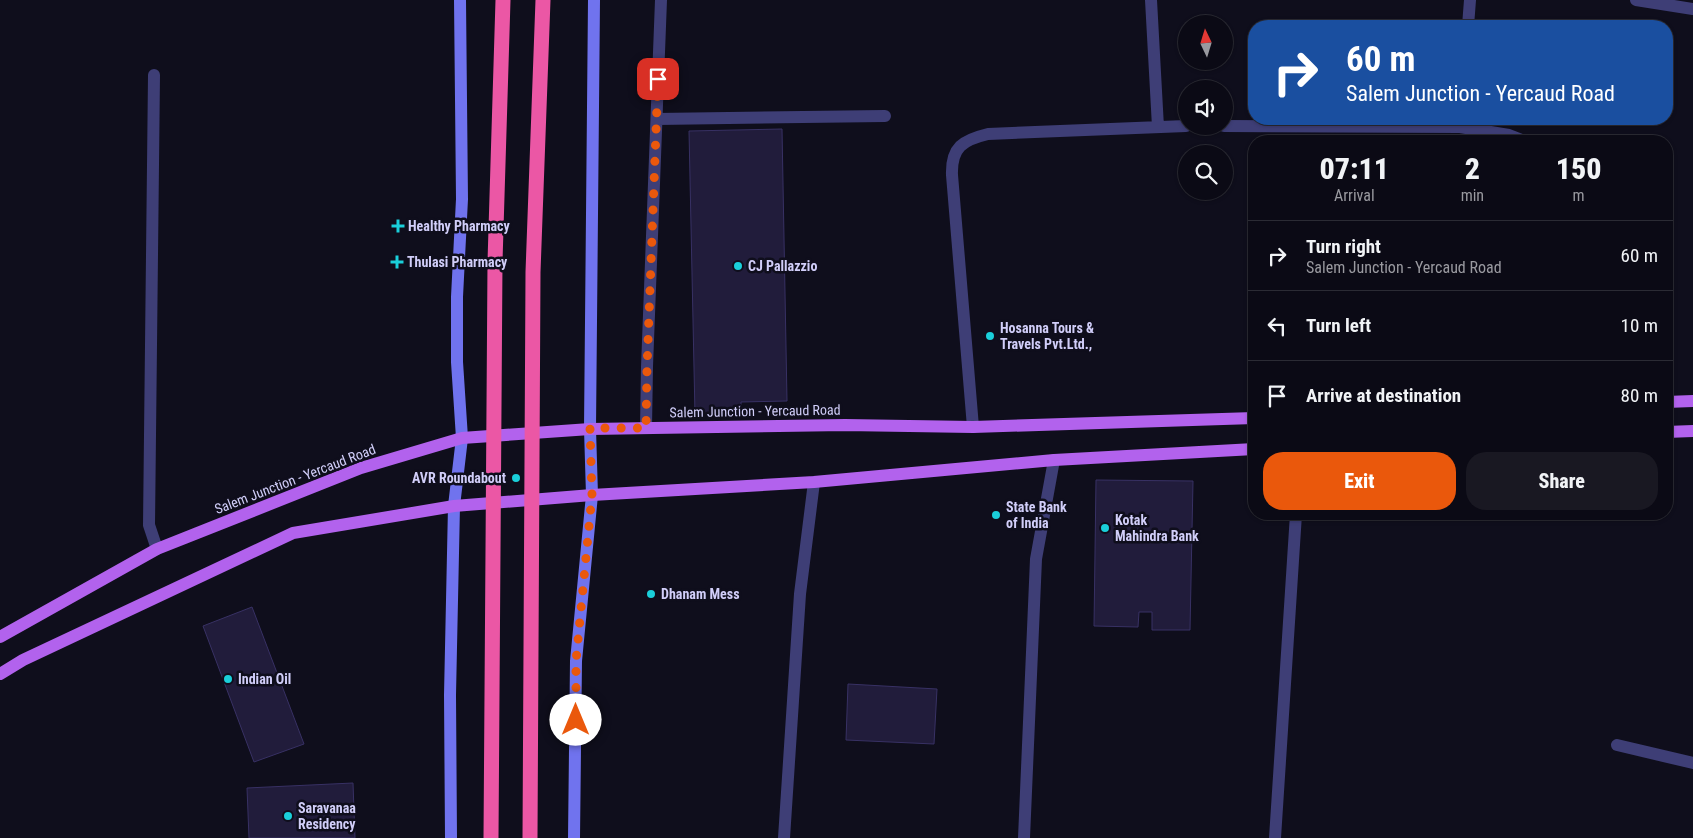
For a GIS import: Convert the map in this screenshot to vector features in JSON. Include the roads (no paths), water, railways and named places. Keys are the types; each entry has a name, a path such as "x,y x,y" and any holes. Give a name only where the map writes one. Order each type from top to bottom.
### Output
{"highway":[{"path":"491,838 495,262 503,0"},
{"path":"530,838 533,272 543,0"}],"main road":[{"path":"1673,402 1693,401"},
{"name":"Salem Junction - Yercaud Road","path":"0,637 157,549 361,468 462,438 590,428 845,425 973,427 1248,418"},
{"path":"1673,432 1693,431"},
{"path":"0,674 23,660 293,533 454,506 592,495 814,482 1054,460 1248,448"}],"street":[{"path":"451,838 450,695 454,506 462,438 457,297 462,199 460,0"},
{"path":"574,838 576,661 592,495 590,428 594,0"},
{"path":"646,428 661,0"},
{"path":"1151,0 1158,126"},
{"path":"1468,20 1470,0"},
{"path":"1636,0 1693,9"},
{"path":"154,74 149,525 157,549"},
{"path":"656,118 885,116"},
{"path":"1233,126 1303,125"},
{"path":"1468,125 1509,135"},
{"path":"973,427 952,175 952,164 956,151 969,138 988,134 1178,126"},
{"path":"1024,838 1036,558 1054,460"},
{"path":"784,838 800,594 814,482"},
{"path":"1275,838 1296,520"},
{"path":"1617,745 1693,763"}],"place":[{"name":"Healthy Pharmacy","path":"398,226"},
{"name":"Thulasi Pharmacy","path":"397,262"},
{"name":"CJ Pallazzio","path":"738,266"},
{"name":"Hosanna Tours & Travels Pvt.Ltd.,","path":"990,336"},
{"name":"AVR Roundabout","path":"516,478"},
{"name":"State Bank of India","path":"996,515"},
{"name":"Kotak Mahindra Bank","path":"1105,528"},
{"name":"Dhanam Mess","path":"651,594"},
{"name":"Indian Oil","path":"228,679"},
{"name":"Saravanaa Residency","path":"288,816"}]}
